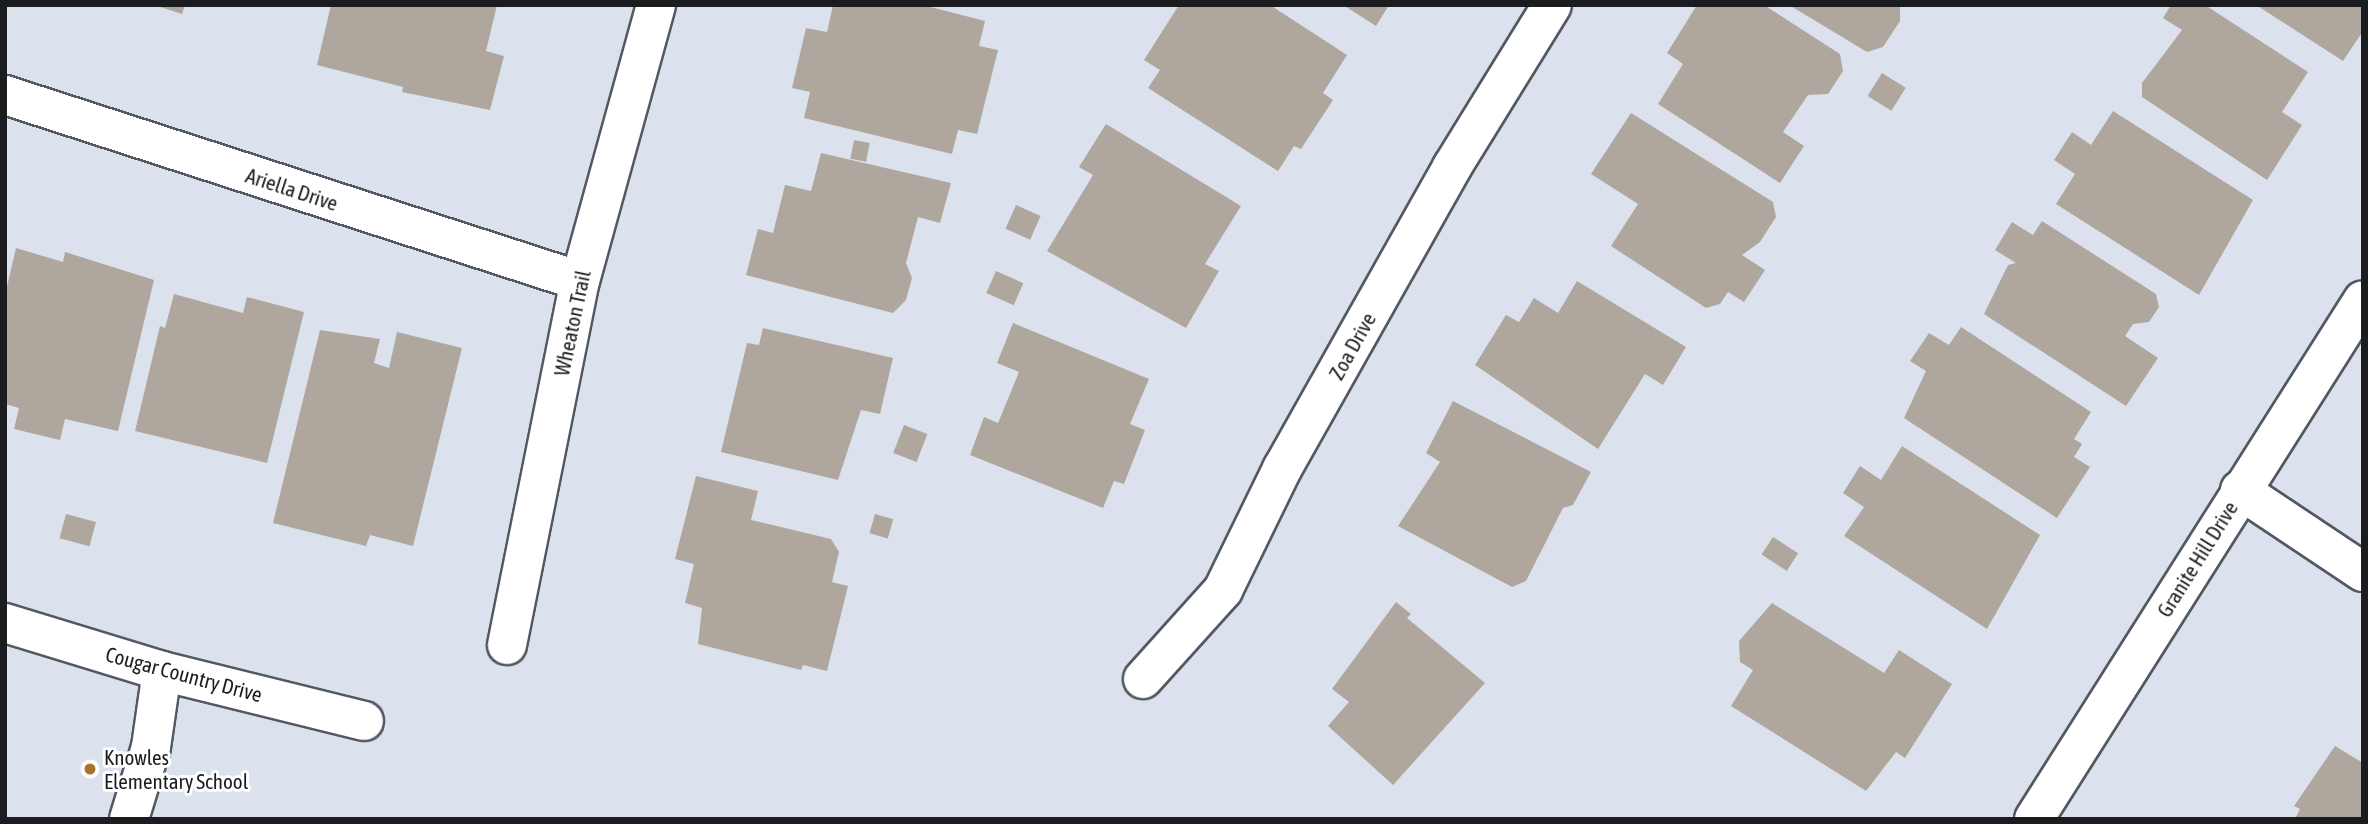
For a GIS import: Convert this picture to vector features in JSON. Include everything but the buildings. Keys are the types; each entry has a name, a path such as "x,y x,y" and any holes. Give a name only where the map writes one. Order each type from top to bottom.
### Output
{"street":[{"name":"Wheaton Trail","path":"507,645 580,281 656,5"},
{"name":"Zoa Drive","path":"1143,678 1223,590 1282,469 1432,203 1552,5"},
{"name":"Ariella Drive","path":"5,95 580,281"},
{"name":"Granite Hill Drive","path":"2034,819 2240,490 2363,300"},
{"path":"2240,490 2363,572"},
{"name":"Cougar Country Drive","path":"5,623 162,671 364,721"},
{"path":"129,819 151,747 162,671"}],"place":[{"name":"Knowles Elementary School","path":"90,769"}]}
